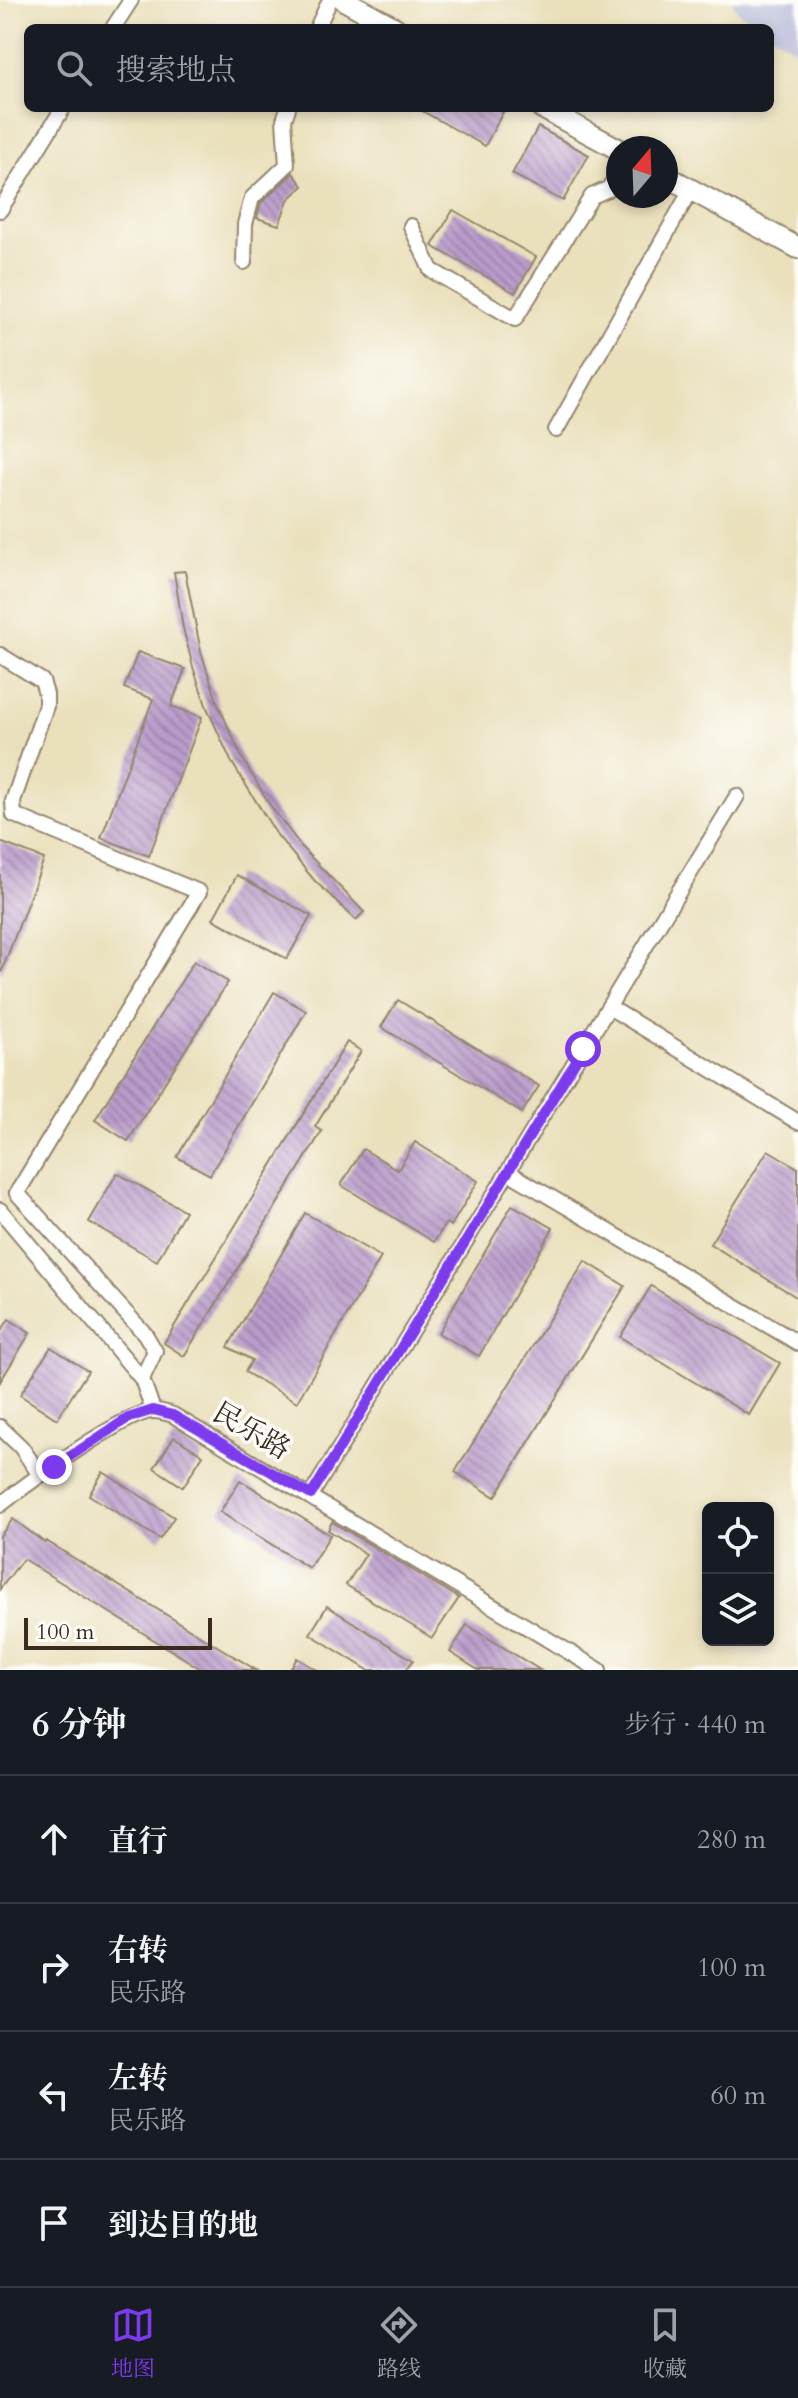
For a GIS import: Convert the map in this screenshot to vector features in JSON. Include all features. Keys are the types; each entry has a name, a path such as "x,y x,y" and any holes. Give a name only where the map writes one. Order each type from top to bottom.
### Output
{"highway":[{"path":"344,0 388,24"},
{"path":"549,112 606,143"},
{"path":"678,183 798,248"}],"street":[{"path":"116,24 131,0"},
{"path":"319,24 330,0"},
{"path":"0,210 61,112"},
{"path":"244,262 245,224 252,198 287,165 284,120 287,112"},
{"path":"411,226 431,270 515,319 592,196 606,190"},
{"path":"556,430 691,190"},
{"path":"0,655 42,681 46,694 46,706 13,801 6,808 20,819 199,892 17,1193 145,1334 155,1351 142,1379"},
{"path":"311,1495 737,796"},
{"path":"609,1007 798,1122"},
{"path":"508,1172 798,1343"},
{"path":"0,1210 142,1379 153,1410 128,1418 0,1505"},
{"path":"0,1225 24,1238"},
{"name":"民乐路","path":"153,1410 173,1415 311,1495 578,1664 599,1670"},
{"path":"0,1427 21,1447 40,1475"}],"shaded area":[{"path":"731,0 798,0 798,52 774,36 774,24 757,24 738,12"}],"building":[{"path":"424,112 503,112 485,146"},
{"path":"538,127 589,155 563,201 512,174"},
{"path":"293,173 303,186 288,200 279,225 257,218 261,203"},
{"path":"453,210 536,257 515,293 432,246"},
{"path":"185,571 201,652 218,704 241,756 270,805 304,850 364,912 356,920 314,880 277,835 231,761 207,708 183,628 174,572"},
{"path":"138,652 185,669 171,706 202,717 149,856 101,838 153,699 124,688"},
{"path":"0,842 44,859 1,973 0,973"},
{"path":"237,875 311,916 287,959 213,919"},
{"path":"194,961 228,982 128,1141 95,1120"},
{"path":"274,992 306,1011 210,1175 177,1157"},
{"path":"398,1000 539,1086 522,1113 381,1027"},
{"path":"347,1042 361,1051 315,1127 322,1131 184,1356 164,1343"},
{"path":"415,1142 478,1181 451,1226 446,1223 434,1242 341,1185 363,1149 398,1170"},
{"path":"768,1150 798,1168 798,1298 710,1244"},
{"path":"117,1173 185,1211 157,1261 89,1222"},
{"path":"512,1205 553,1228 479,1356 438,1333"},
{"path":"305,1213 381,1257 297,1402 245,1372 252,1360 228,1347"},
{"path":"585,1261 625,1286 495,1497 455,1472"},
{"path":"651,1286 780,1363 749,1415 620,1337"},
{"path":"9,1319 30,1333 0,1382 0,1333"},
{"path":"51,1347 88,1371 57,1419 20,1395"},
{"path":"174,1437 203,1455 183,1487 154,1468"},
{"path":"103,1472 174,1517 160,1539 89,1495"},
{"path":"240,1480 330,1535 309,1568 220,1512"},
{"path":"13,1519 45,1543 256,1670 203,1670 23,1559 0,1589 0,1536"},
{"path":"332,1522 459,1598 432,1638 346,1585 366,1554 328,1530"},
{"path":"327,1606 413,1660 406,1670 368,1670 310,1634"},
{"path":"467,1625 540,1670 478,1670 450,1652"},
{"path":"297,1658 317,1670 290,1670"}],"route":[{"path":"54,1467 128,1418 153,1410 173,1415 311,1495 583,1049"}]}
